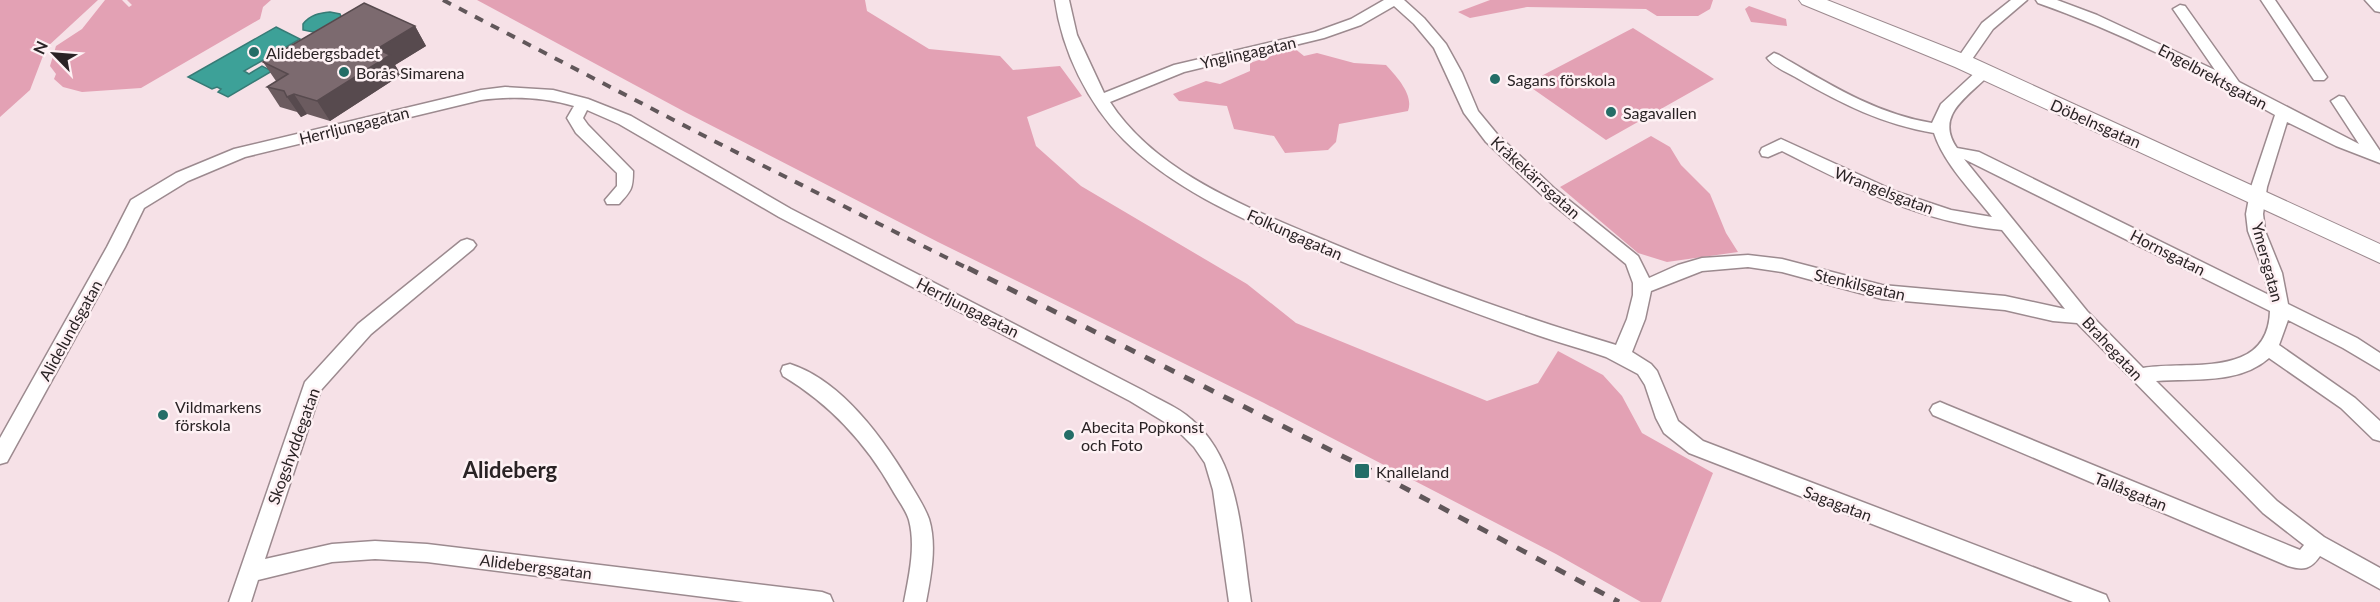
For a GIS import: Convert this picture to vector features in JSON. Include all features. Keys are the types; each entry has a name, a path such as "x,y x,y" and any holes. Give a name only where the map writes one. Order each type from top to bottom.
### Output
{"street":[{"name":"Folkungagatan","path":"1062,0 1066,28 1087,76 1101,100 1130,138 1168,168 1209,195 1322,247 1563,337 1621,355"},
{"name":"Ynglingagatan","path":"1101,100 1179,68 1319,35 1356,22 1395,0"},
{"name":"Kråkekärrsgatan","path":"1395,0 1422,25 1451,64 1464,102 1493,140 1546,189 1632,260 1640,271 1643,285"},
{"name":"Döbelnsgatan","path":"1809,0 1963,62 2380,254"},
{"path":"1963,62 1976,48 1992,21 2020,0"},
{"name":"Engelbrektsgatan","path":"2043,0 2072,4 2234,86 2308,129 2378,158"},
{"path":"2268,0 2319,77"},
{"path":"2372,0 2380,8"},
{"path":"2180,9 2234,86"},
{"path":"1774,58 1832,92 1880,114 1914,127 1940,129 1940,120 1947,108 1984,72"},
{"name":"Herrljungagatan","path":"137,204 182,177 240,153 451,102 505,92 537,93 583,103 650,133 785,213 1128,390 1183,423 1201,441 1214,460 1223,490 1240,602"},
{"path":"2339,100 2378,158"},
{"path":"583,103 575,118 582,129 625,171 625,187 613,200"},
{"name":"Ymersgatan","path":"2269,348 2279,324 2280,309 2275,280 2255,226 2257,188 2270,153 2278,120 2283,114"},
{"name":"Brahegatan","path":"1940,129 1953,153 2081,316 2139,376 2270,507 2317,543 2380,579"},
{"name":"Wrangelsgatan","path":"1768,152 1781,144 1840,174 1903,199 1985,224 2007,224"},
{"name":"Hornsgatan","path":"1953,153 1973,156 2350,343 2380,363"},
{"name":"Alidelundsgatan","path":"0,456 116,247 137,204"},
{"name":"Skogshyddegatan","path":"240,602 312,387 331,362 355,338 466,245"},
{"name":"Stenkilsgatan","path":"1643,285 1655,286 1674,273 1690,267 1717,261 1748,261 1779,265 1880,292 1906,296 1982,300 2020,305 2068,317 2081,316"},
{"path":"1621,355 1643,296 1643,285"},
{"path":"2139,376 2227,370 2257,358 2269,348 2348,403 2380,433"},
{"name":"Sagagatan","path":"1621,355 1647,371 1656,382 1670,426 1679,436 1696,447 1724,460 2098,602"},
{"path":"790,371 812,383 840,404 863,430 898,482 919,519 922,566 915,602"},
{"name":"Tallåsgatan","path":"1940,410 2296,559 2305,560 2317,543"},
{"name":"Alidebergsgatan","path":"251,572 332,553 375,550 417,552 822,602"}],"shaded area":[{"path":"0,0 98,0 46,48 30,90 0,117"},
{"path":"105,0 122,0 129,7 132,5 127,0 271,0 263,7 260,19 141,88 82,92 63,87 54,79 56,74 50,66 56,46 82,29"},
{"path":"477,0 865,0 867,11 929,49 1000,56 1013,70 1060,66 1082,96 1027,117 1036,146 1081,186 1247,284 1296,323 1487,401 1538,383 1558,351 1603,375 1622,396 1642,433 1713,473 1661,602 1641,602 1556,554 1264,403 938,242 685,112"},
{"path":"1490,0 1713,0 1710,9 1698,16 1657,16 1646,9 1527,7 1470,18 1458,12"},
{"path":"1749,6 1786,19 1787,26 1751,22 1745,9"},
{"name":"Sagavallen","path":"1633,28 1714,79 1606,140 1526,84"},
{"path":"1294,48 1304,56 1317,53 1354,63 1386,65 1407,93 1408,111 1339,124 1336,142 1328,150 1285,153 1274,136 1234,129 1227,106 1179,101 1173,94 1206,81 1220,84 1250,71 1250,63"},
{"path":"1651,136 1670,147 1681,165 1710,194 1726,233 1738,252 1667,262 1638,253 1560,187"}],"water":[{"path":"330,12 340,14 342,19 318,33 303,30 303,24 309,18"},
{"name":"Alidebergsbadet","path":"276,27 300,39 244,71 249,74 262,66 272,71 228,97 218,92 221,89 217,87 212,89 188,77"}],"building":[{"path":"364,3 415,26 377,49 390,55 317,101 294,94 287,97 284,91 267,87 288,74 263,62"}],"railway":[{"path":"443,0 714,141 971,270"},
{"path":"968,268 1384,477 1619,602"}],"place":[{"name":"Alidebergsbadet","path":"254,52"},
{"name":"Borås Simarena","path":"344,72"},
{"name":"Sagans förskola","path":"1495,79"},
{"name":"Sagavallen","path":"1611,112"},
{"name":"Vildmarkens förskola","path":"163,415"},
{"name":"Abecita Popkonst och Foto","path":"1069,435"},
{"name":"Knalleland","path":"1362,471"}],"district":[{"name":"Alideberg","path":"510,469"}]}
